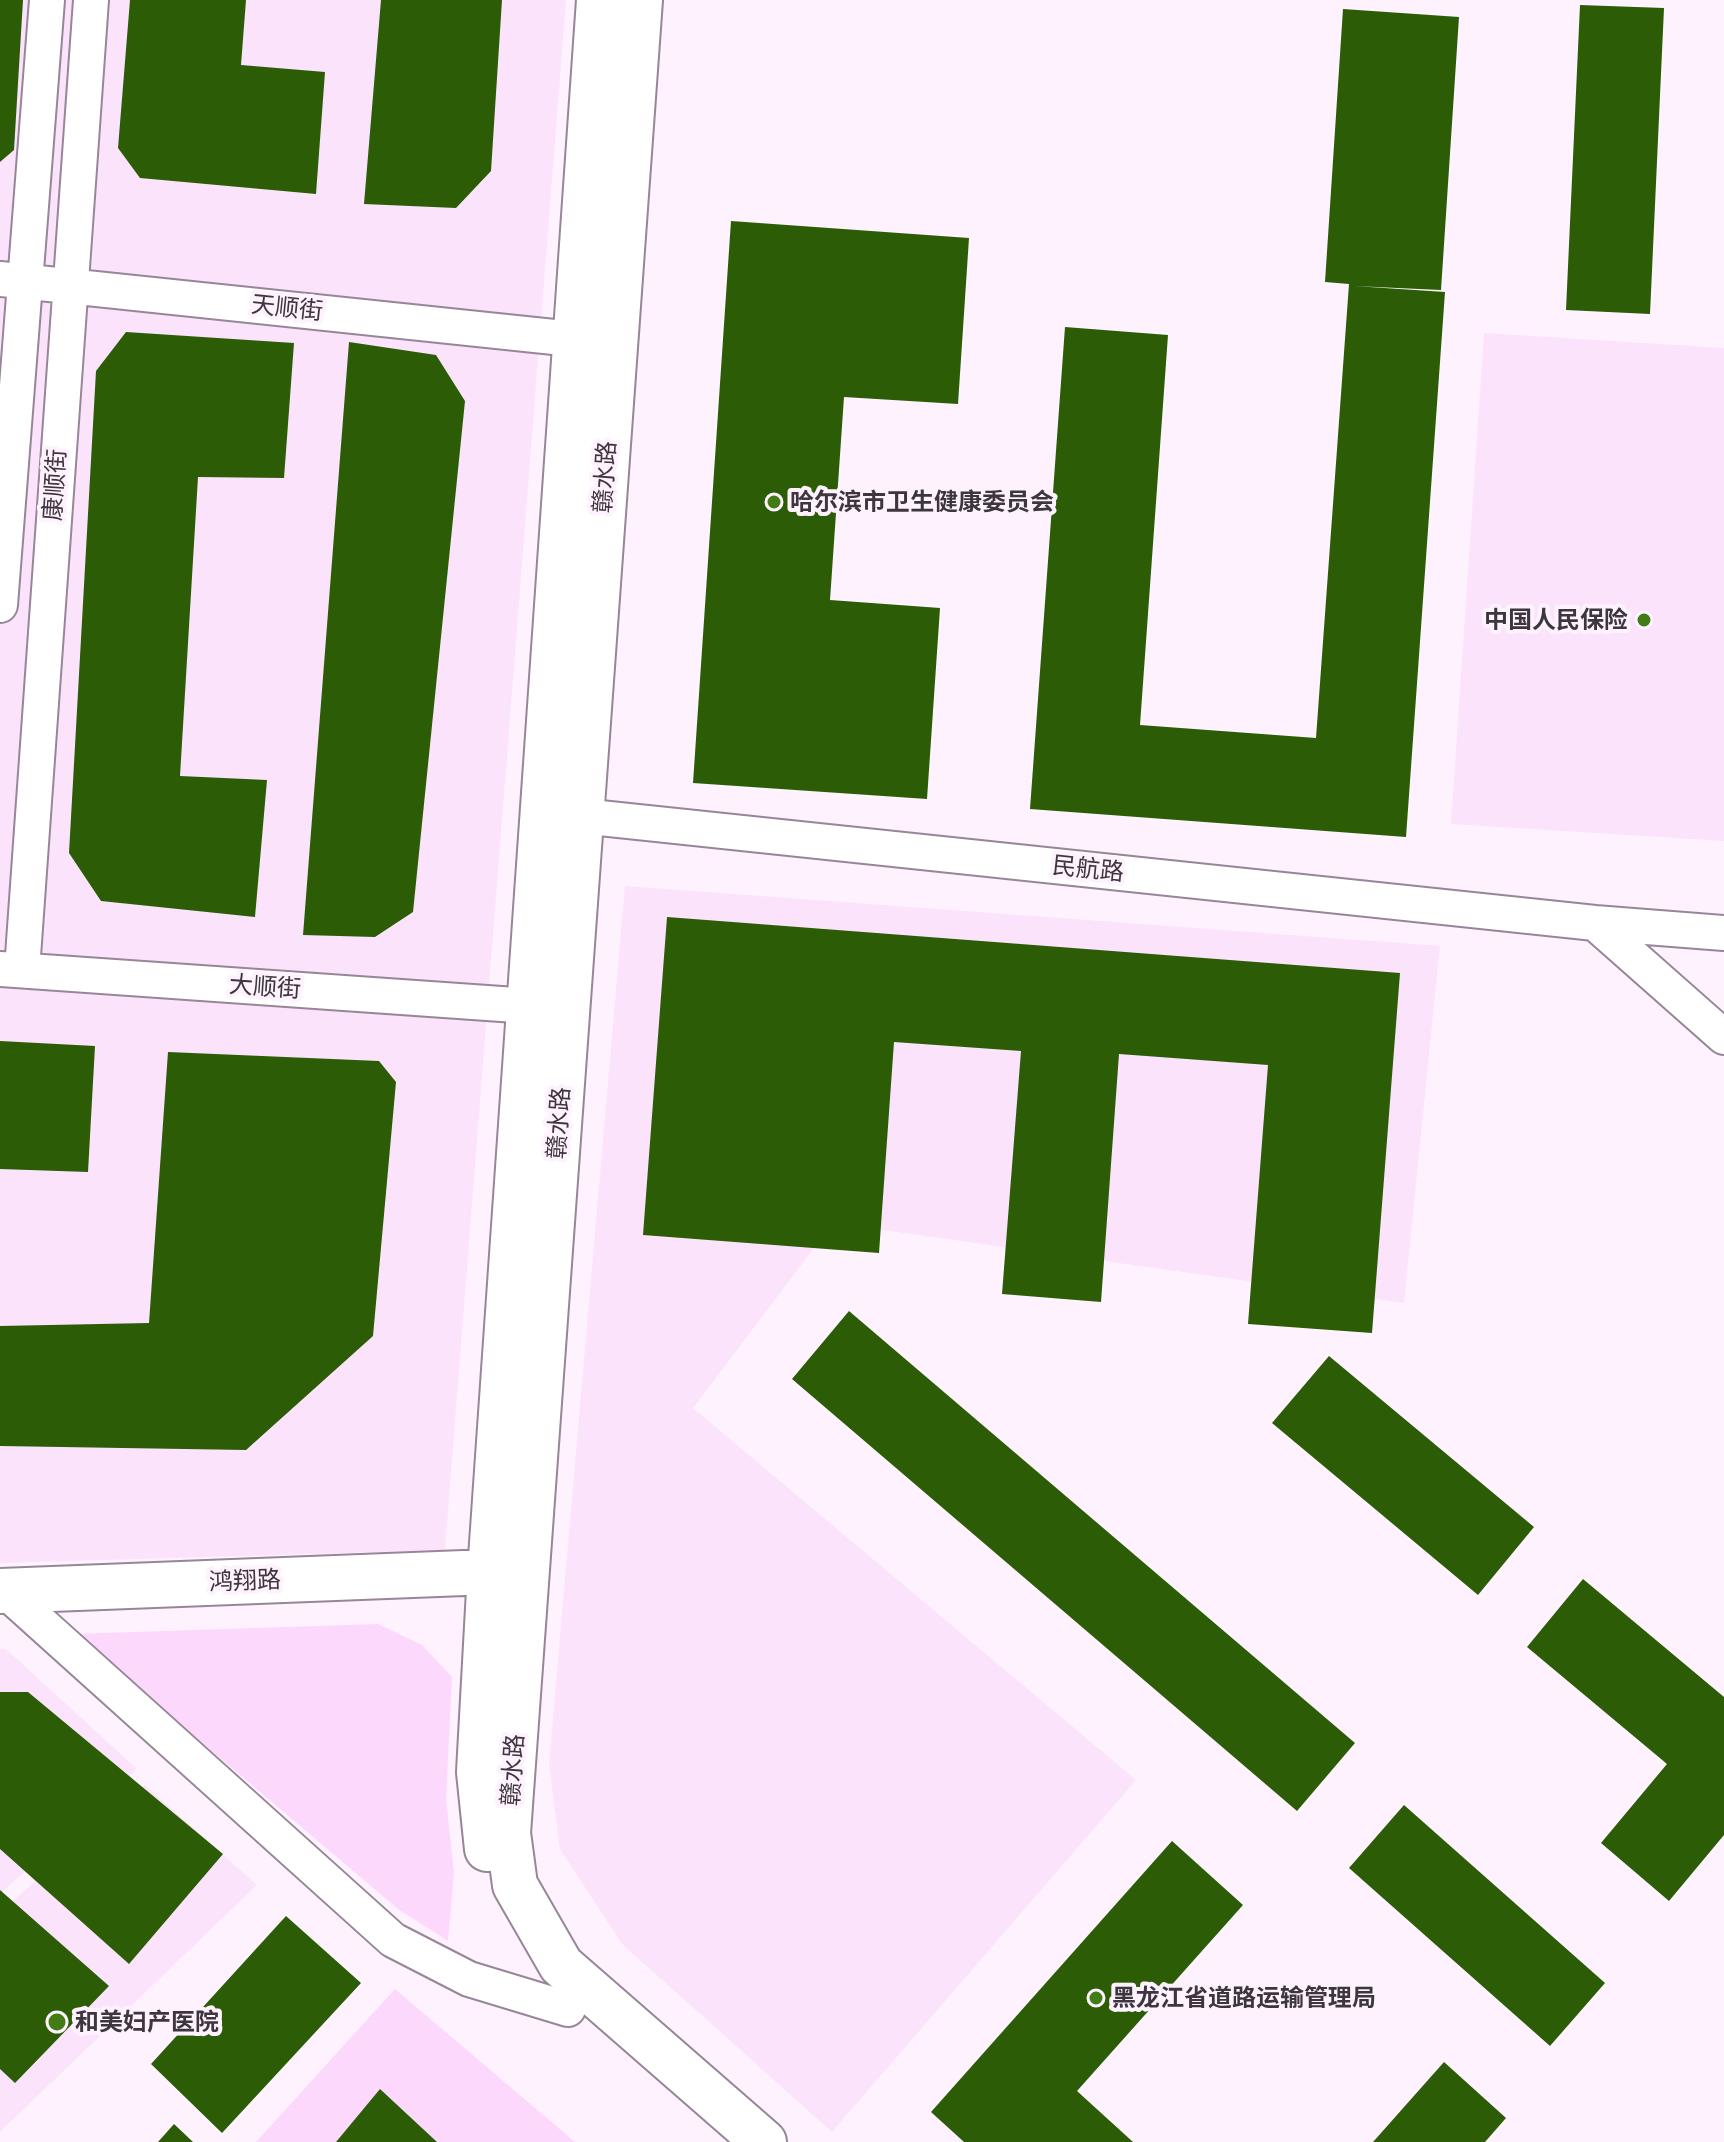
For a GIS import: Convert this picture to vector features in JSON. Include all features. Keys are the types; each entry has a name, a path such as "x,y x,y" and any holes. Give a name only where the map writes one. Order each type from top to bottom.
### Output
{"main road":[{"name":"赣水路","path":"599,0 573,339 479,1772 492,1896 520,1955 568,2009 722,2142"},
{"name":"赣水路","path":"640,0 508,1833 515,1885 538,1931 561,1965 764,2142"},
{"name":"鸿翔路","path":"2,1590 490,1572"}],"street":[{"name":"康顺街","path":"0,605 12,280 47,0"},
{"name":"康顺街","path":"11,969 91,0"},
{"name":"天顺街","path":"12,280 573,339"},
{"name":"民航路","path":"581,816 1595,923 1724,933"},
{"path":"1595,923 1724,1037"},
{"name":"大顺街","path":"11,969 530,1006"},
{"name":"赣水路","path":"2,1590 393,1940 469,1979 568,2009"}],"shaded area":[{"path":"0,0 566,0 445,1550 0,1563"},
{"path":"1484,333 1724,348 1724,841 1451,824"},
{"path":"625,886 1440,946 1404,1303 833,1223 693,1408 1136,1780 832,2132 622,1944 560,1849 549,1764"},
{"path":"378,1624 422,1645 452,1677 446,1799 454,1873 448,1941 398,1909 74,1634"},
{"path":"0,1649 6,1649 137,1769 0,1894"},
{"name":"和美妇产医院","path":"145,1785 257,1885 0,2132 0,1912"},
{"path":"395,1989 575,2142 256,2142"}],"building":[{"path":"0,0 23,0 14,150 0,162"},
{"path":"130,0 246,0 241,65 325,72 316,194 140,178 118,148"},
{"path":"381,0 502,0 491,171 456,208 364,204"},
{"path":"1580,5 1664,8 1650,314 1566,310"},
{"path":"1343,9 1459,17 1441,290 1354,286 1445,292 1406,837 1030,809 1065,327 1168,335 1140,725 1316,738 1349,284 1325,282"},
{"name":"哈尔滨市卫生健康委员会","path":"731,221 969,238 958,404 844,397 830,600 940,608 927,799 693,783"},
{"path":"126,332 294,343 284,478 198,477 180,776 267,780 255,917 101,901 69,853 96,371"},
{"path":"349,342 436,355 465,401 413,912 375,937 303,935"},
{"path":"667,917 1400,973 1372,1333 1248,1324 1268,1065 1119,1054 1101,1302 1002,1294 1021,1051 894,1042 879,1253 643,1235"},
{"path":"0,1041 95,1046 88,1172 0,1169"},
{"path":"168,1052 379,1061 396,1082 373,1336 246,1450 0,1446 0,1326 149,1323"},
{"path":"849,1311 1355,1743 1297,1811 792,1379"},
{"path":"1329,1356 1534,1527 1478,1595 1272,1423"},
{"path":"1583,1579 1724,1697 1724,1835 1669,1901 1601,1843 1667,1764 1527,1647"},
{"path":"0,1692 28,1692 223,1854 129,1964 0,1849"},
{"path":"1404,1805 1605,1983 1550,2046 1349,1868"},
{"name":"黑龙江省道路运输管理局","path":"1172,1841 1243,1905 1077,2091 1133,2142 964,2142 931,2112"},
{"path":"0,1890 109,1986 15,2083 0,2069"},
{"path":"286,1916 361,1983 222,2133 151,2064"},
{"path":"1444,2062 1506,2118 1485,2142 1373,2142"},
{"path":"380,2089 437,2142 336,2142"},
{"path":"174,2124 193,2142 158,2142"}],"place":[{"name":"哈尔滨市卫生健康委员会","path":"774,502"},
{"name":"中国人民保险","path":"1644,620"},
{"name":"黑龙江省道路运输管理局","path":"1096,1998"},
{"name":"和美妇产医院","path":"57,2022"}]}
